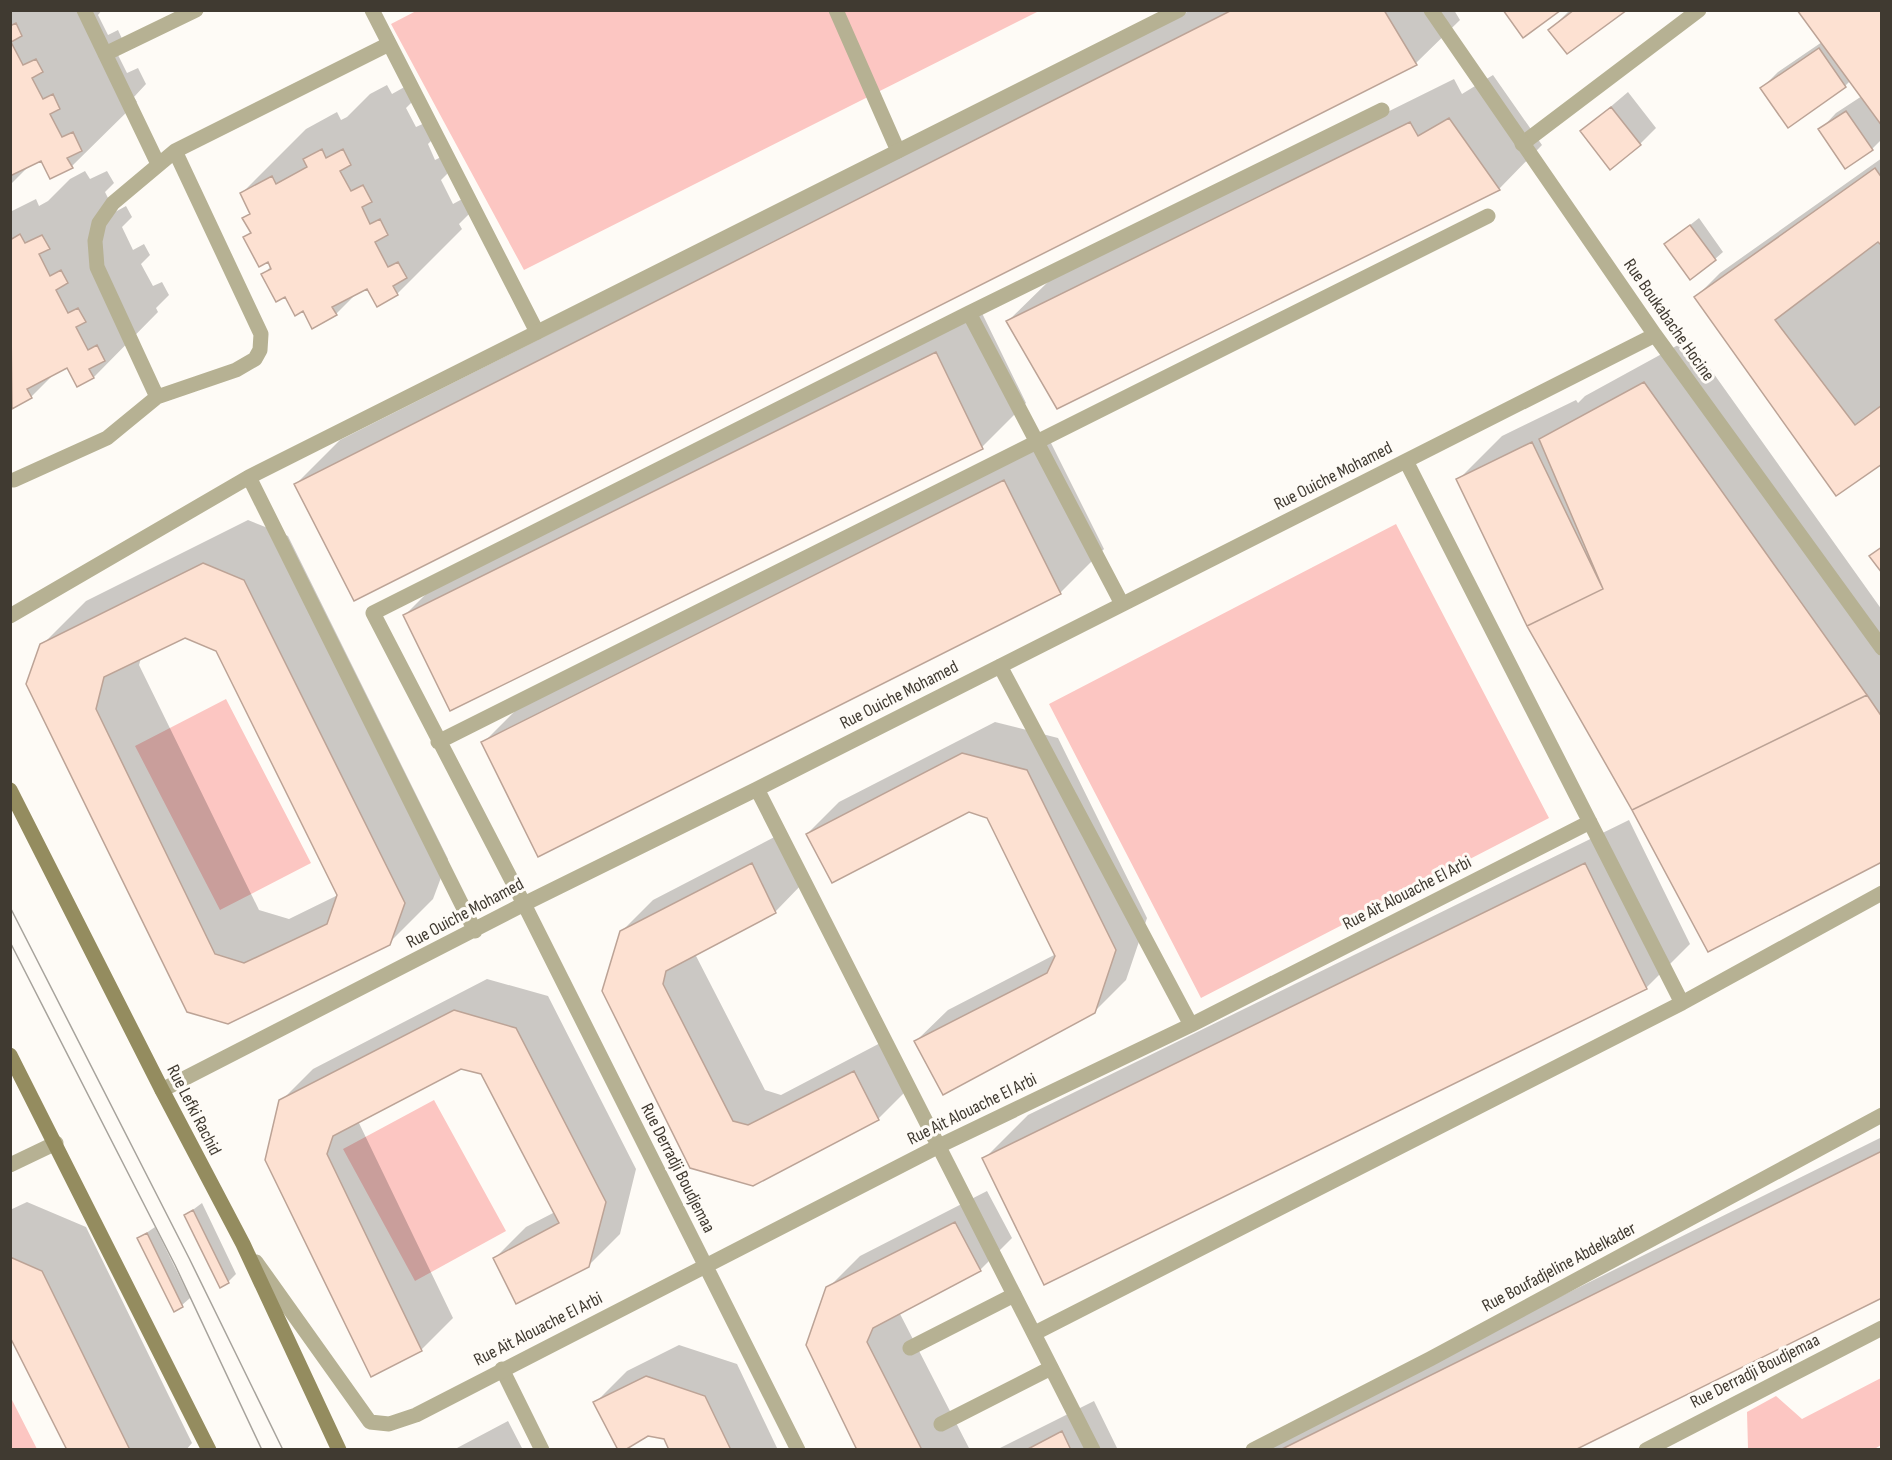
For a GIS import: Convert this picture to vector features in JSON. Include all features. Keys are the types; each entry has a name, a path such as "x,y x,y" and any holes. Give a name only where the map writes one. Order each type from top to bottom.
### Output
{"main road":[{"name":"Rue Lefki Rachid","path":"10,790 243,1244 339,1449"},
{"path":"10,1055 209,1449"}],"street":[{"path":"84,10 158,164"},
{"path":"105,54 196,10"},
{"path":"372,10 537,332"},
{"path":"836,10 898,151"},
{"path":"10,616 249,477 1179,10"},
{"name":"Rue Boukabache Hocine","path":"1431,10 1655,335 1881,648"},
{"path":"1522,144 1699,10"},
{"path":"157,397 97,267 95,241 99,223 113,203 175,151 389,44"},
{"path":"1122,604 969,313 1383,110"},
{"path":"14,480 107,438 157,397 236,370 255,360 260,350 261,334 175,151"},
{"path":"438,742 1488,216"},
{"name":"Rue Derradji Boudjemaa","path":"798,1449 524,904 373,613 969,313"},
{"name":"Rue Ouiche Mohamed","path":"162,1090 524,904 757,789 1655,335"},
{"path":"1406,461 1682,1003"},
{"path":"249,477 475,931"},
{"path":"1000,666 1191,1024"},
{"path":"757,789 1093,1449"},
{"name":"Rue Ait Alouache El Arbi","path":"243,1244 370,1422 389,1424 416,1415 939,1146 1191,1024 1590,822"},
{"path":"1035,1333 1682,1003 1881,893"},
{"name":"Rue Boufadjeline Abdelkader","path":"1253,1449 1430,1359 1881,1115"},
{"path":"10,1165 56,1143"},
{"path":"910,1348 1014,1295"},
{"name":"Rue Derradji Boudjemaa","path":"1646,1449 1881,1328"},
{"path":"941,1424 1051,1368"},
{"path":"502,1369 542,1449"}],"shaded area":[{"path":"418,10 1039,11 524,270 391,24"},
{"path":"1396,524 1549,818 1201,998 1049,704"},
{"path":"226,699 311,863 220,910 135,746"},
{"path":"434,1100 506,1231 415,1281 343,1149"},
{"path":"1881,1378 1881,1445 1873,1450 1746,1449 1748,1448 1747,1412 1776,1396 1802,1419"},
{"path":"11,1398 37,1449 11,1449"}],"building":[{"path":"1232,10 1384,10 1417,65 354,601 294,484"},
{"path":"1503,10 1561,10 1523,38"},
{"path":"1574,10 1627,10 1567,54 1548,30"},
{"path":"1797,10 1882,10 1882,126"},
{"path":"16,23 22,36 11,42 23,65 36,59 43,72 32,78 43,99 53,94 60,109 50,114 62,137 73,132 82,151 67,158 73,168 50,179 41,161 10,176 10,26"},
{"path":"1819,48 1846,87 1788,128 1760,88"},
{"path":"1611,107 1641,145 1610,170 1580,131"},
{"path":"1846,111 1873,150 1845,169 1818,129"},
{"path":"1449,118 1500,190 1057,409 1006,321 1410,122 1418,136"},
{"path":"322,149 326,158 343,149 351,165 340,171 351,191 363,185 372,202 362,207 370,224 380,219 388,235 375,242 388,267 398,262 407,278 393,286 398,295 377,307 367,289 332,307 337,315 312,329 303,311 295,316 285,297 276,302 261,274 271,269 268,262 259,267 243,237 251,233 242,218 250,214 240,193 272,176 276,184 307,167 303,159"},
{"path":"1875,168 1882,178 1882,464 1836,496 1694,297"},
{"path":"1690,225 1716,260 1690,280 1664,244"},
{"path":"20,234 25,243 42,235 50,249 39,254 50,276 61,270 68,283 56,290 68,313 78,308 86,322 76,327 88,350 97,345 105,361 89,369 94,378 77,387 67,368 27,389 32,398 12,409 10,240"},
{"path":"1878,242 1882,246 1882,405 1855,425 1775,320"},
{"path":"936,352 983,449 450,711 403,615"},
{"path":"1644,382 1867,695 1632,810 1527,626 1603,589 1539,439"},
{"path":"1532,442 1603,589 1527,626 1456,479"},
{"path":"1004,480 1061,594 538,857 481,742"},
{"path":"1882,547 1882,573 1869,556"},
{"path":"203,563 244,580 405,903 390,945 228,1024 187,1012 26,684 40,644","holes":["185,638 216,651 337,895 327,924 244,963 215,954 96,709 104,677"]},
{"path":"1867,695 1882,717 1882,862 1708,952 1632,810"},
{"path":"962,753 1027,770 1116,950 1095,1013 943,1095 914,1041 1047,973 1055,956 987,818 969,812 832,883 806,834"},
{"path":"752,863 776,913 666,971 663,984 733,1121 748,1125 854,1071 879,1120 753,1186 690,1168 602,991 620,931"},
{"path":"1585,863 1647,989 1044,1285 982,1158"},
{"path":"454,1010 516,1028 606,1202 589,1267 516,1304 493,1258 559,1223 481,1074 461,1069 333,1136 327,1154 422,1351 371,1377 265,1160 279,1100"},
{"path":"1882,1151 1882,1298 1575,1450 1280,1450"},
{"path":"193,1210 229,1283 220,1288 184,1215"},
{"path":"955,1222 981,1271 873,1328 867,1342 922,1450 857,1450 806,1345 826,1287"},
{"path":"147,1233 183,1307 174,1312 137,1238"},
{"path":"10,1257 42,1271 130,1450 67,1450 10,1337"},
{"path":"646,1376 705,1396 731,1450 669,1450 664,1439 648,1436 625,1450 618,1450 593,1402"},
{"path":"1062,1431 1071,1450 1026,1450"}],"tram line":[{"path":"10,907 189,1258 283,1450"},
{"path":"10,942 175,1265 262,1450"}]}
